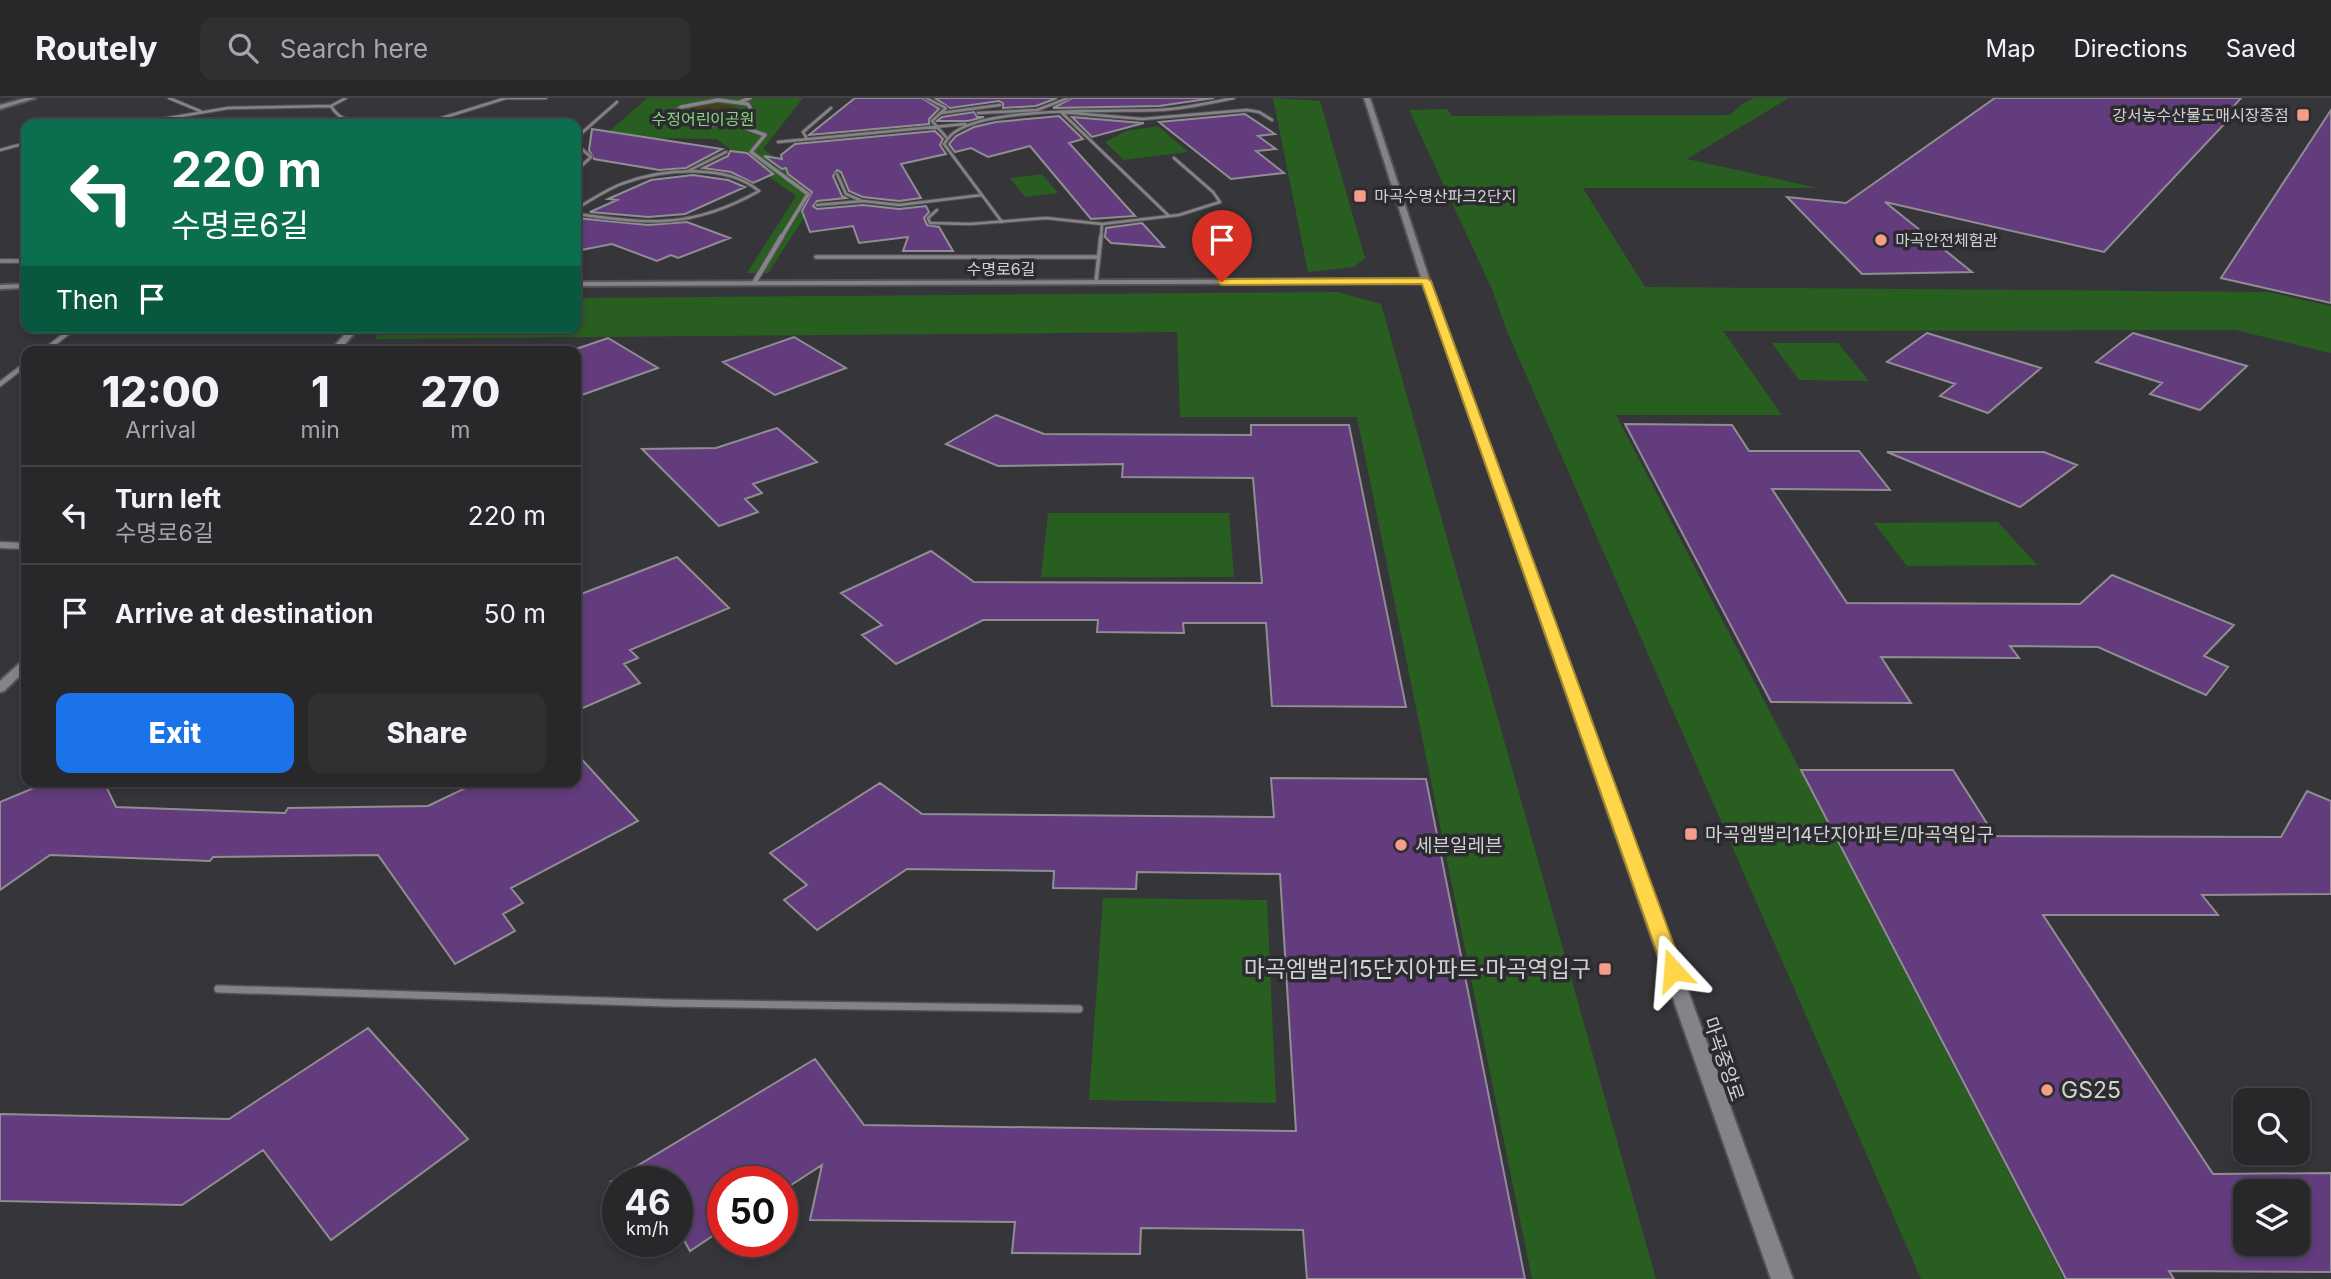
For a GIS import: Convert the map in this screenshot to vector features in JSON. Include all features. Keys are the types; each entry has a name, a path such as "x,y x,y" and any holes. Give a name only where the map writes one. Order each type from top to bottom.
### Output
{"main road":[{"name":"마곡중앙로","path":"1367,98 1426,281 1782,1279"}],"street":[{"path":"0,107 33,98"},
{"path":"700,98 704,102"},
{"path":"740,102 750,98"},
{"path":"704,102 740,102 748,104 752,111 729,122 690,124 673,119 671,115 681,107 704,102"},
{"path":"729,122 765,135 751,152 808,194 754,283"},
{"name":"수명로6길","path":"581,284 1426,281"},
{"path":"0,286 21,286"},
{"path":"51,346 67,333"},
{"path":"339,346 350,333"},
{"path":"0,384 21,368"},
{"path":"0,545 21,546"},
{"path":"0,688 21,669"}],"lane":[{"path":"169,98 200,111"},
{"path":"160,119 200,111 256,106 331,106 346,98"},
{"path":"439,119 506,98 545,98"},
{"path":"926,98 946,108 932,121 946,137"},
{"path":"978,113 1045,109 1058,106 1068,98"},
{"path":"778,142 1061,112 1158,110 1234,98"},
{"path":"581,134 617,102"},
{"path":"941,113 1000,105"},
{"path":"331,106 335,113 346,119"},
{"path":"807,139 803,132 831,108"},
{"path":"1061,112 1142,119 1247,110 1259,112 1272,120"},
{"path":"1061,112 1168,215"},
{"path":"975,123 956,130 946,137 944,144 1002,222"},
{"path":"0,150 21,144"},
{"path":"581,147 587,150 591,158 581,168"},
{"path":"685,173 726,152"},
{"path":"937,210 928,218 930,223 953,227 1036,218 1072,219 1102,224 1209,208 1220,202 1213,192 1174,158"},
{"path":"581,206 623,184 643,178 685,173 737,178 754,184 759,191 724,212 667,223 639,223 581,216"},
{"path":"837,174 846,194 863,201"},
{"path":"817,205 863,201 899,205 982,195"},
{"path":"1096,282 1102,224"},
{"path":"816,257 1099,257"},
{"path":"0,261 21,261"},
{"path":"218,989 667,1003 1079,1009"}],"green space":[{"name":"수정어린이공원","path":"647,98 803,98 763,149 821,192 768,273 747,273 796,196 716,139 603,137"},
{"path":"1273,98 1320,101 1365,258 1354,267 1308,272"},
{"path":"1754,98 1789,98 1687,159 1818,188 1583,188 1645,287 2268,292 2331,306 2331,353 2235,330 1723,331 1782,415 1616,415 2064,1279 1921,1279 1507,331 1491,287 1409,110 1447,109 1452,116 1730,115"},
{"path":"1158,126 1188,152 1124,160 1105,142 1126,131"},
{"path":"1042,174 1058,193 1025,197 1010,178"},
{"path":"1337,292 1381,304 1656,1279 1532,1279 1357,417 1180,417 1177,332 374,339 380,333 581,333 581,298"},
{"path":"1772,343 1838,343 1869,381 1799,380"},
{"path":"1048,513 1229,513 1234,577 1041,577"},
{"path":"1998,522 2037,565 1907,566 1874,523"},
{"path":"1103,898 1267,900 1276,1103 1089,1100"}],"sand":[{"path":"714,104 731,105 740,111 728,118 711,122 695,121 682,115 689,109"}],"building":[{"path":"855,98 922,98 939,109 929,119 929,124 809,135"},
{"path":"935,98 1057,98 1036,106 1003,108 1003,103 999,101 950,108"},
{"path":"1072,98 1214,98 1159,106 1053,108"},
{"path":"1995,98 2241,98 2224,117 2230,118 2104,252 1885,202 1972,272 1862,274 1787,197 1846,203"},
{"path":"2331,110 2331,303 2221,278"},
{"path":"974,112 977,117 984,117 968,121 937,121 942,117"},
{"path":"1245,114 1275,134 1258,136 1276,149 1256,151 1284,173 1231,179 1159,122"},
{"path":"1059,116 1083,139 1069,143 1135,216 1091,219 1030,146 988,157 971,148 955,152 949,144 956,136 974,127 996,122"},
{"path":"1072,117 1142,123 1144,123 1092,137"},
{"path":"592,129 722,149 686,168 659,170 594,159 589,150"},
{"path":"935,131 943,139 940,145 946,154 901,164 921,198 899,201 863,197 849,191 841,172 837,170 833,176 842,196 846,198 817,201 813,206 817,209 863,205 899,209 926,206 929,212 924,218 927,225 939,227 953,251 903,251 908,237 859,243 853,226 810,232 802,211 812,192 788,174 786,168 782,169 764,156 782,159 781,155 795,144"},
{"path":"730,151 747,153 773,174 753,183 731,172 703,168 728,156"},
{"path":"693,175 728,180 745,187 685,214 648,217 590,212 617,200 608,199 651,180"},
{"path":"581,218 648,225 687,222 730,238 678,258 671,255 657,261 612,244 581,250"},
{"path":"1142,223 1164,247 1111,243 1105,237 1106,228"},
{"path":"1927,333 2041,368 1988,413 1940,396 1955,384 1887,362"},
{"path":"2133,333 2247,366 2200,410 2150,394 2162,383 2096,362"},
{"path":"794,337 846,368 775,395 723,362"},
{"path":"608,338 658,368 581,395 581,347"},
{"path":"996,415 1044,434 1251,435 1251,425 1349,425 1406,707 1272,706 1266,623 1183,623 1184,633 1097,632 1098,620 983,620 896,664 862,635 882,625 841,593 931,551 974,582 1262,583 1253,478 1122,477 1123,464 998,466 946,444"},
{"path":"1625,424 1732,425 1749,451 1859,451 1890,490 1772,489 1847,603 2080,604 2112,575 2234,625 2204,656 2228,667 2206,695 2098,647 2010,646 2019,658 1881,657 1911,703 1771,702"},
{"path":"777,428 817,462 753,484 762,493 745,499 758,512 719,526 642,449 716,448"},
{"path":"1887,452 2044,452 2077,465 2020,507"},
{"path":"677,557 729,608 630,650 638,658 624,664 640,683 581,709 581,594"},
{"path":"581,758 638,821 511,888 523,903 503,914 515,931 455,964 378,855 213,857 210,861 50,855 0,890 0,802 36,787 106,787 116,807 285,813 288,808 428,806 468,787 581,787"},
{"path":"1801,770 1953,770 1995,836 2281,837 2307,791 2331,801 2331,894 2202,895 2218,915 2043,915 2213,1174 2331,1173 2331,1272 2169,1271 2174,1279 2066,1279"},
{"path":"1271,778 1426,779 1525,1279 1307,1279 1303,1230 1141,1228 1140,1254 1012,1253 1015,1222 810,1220 822,1165 798,1181 798,1166 707,1166 707,1240 693,1249 693,1166 637,1166 815,1059 864,1125 1296,1131 1280,874 1137,872 1136,889 1053,888 1054,871 907,869 817,930 784,900 807,885 770,853 880,783 922,814 1274,817"},
{"path":"368,1028 468,1139 331,1240 263,1150 182,1205 0,1201 0,1114 229,1119"}],"place":[{"name":"강서농수산물도매시장종점","path":"2303,115"},
{"name":"마곡수명산파크2단지","path":"1360,196"},
{"name":"마곡안전체험관","path":"1881,240"},
{"name":"마곡엠밸리14단지아파트/마곡역입구","path":"1691,834"},
{"name":"세븐일레븐","path":"1401,845"},
{"name":"마곡엠밸리15단지아파트·마곡역입구","path":"1605,969"},
{"name":"GS25","path":"2047,1090"}],"route":[{"path":"1222,282 1426,281 1673,970"}]}
